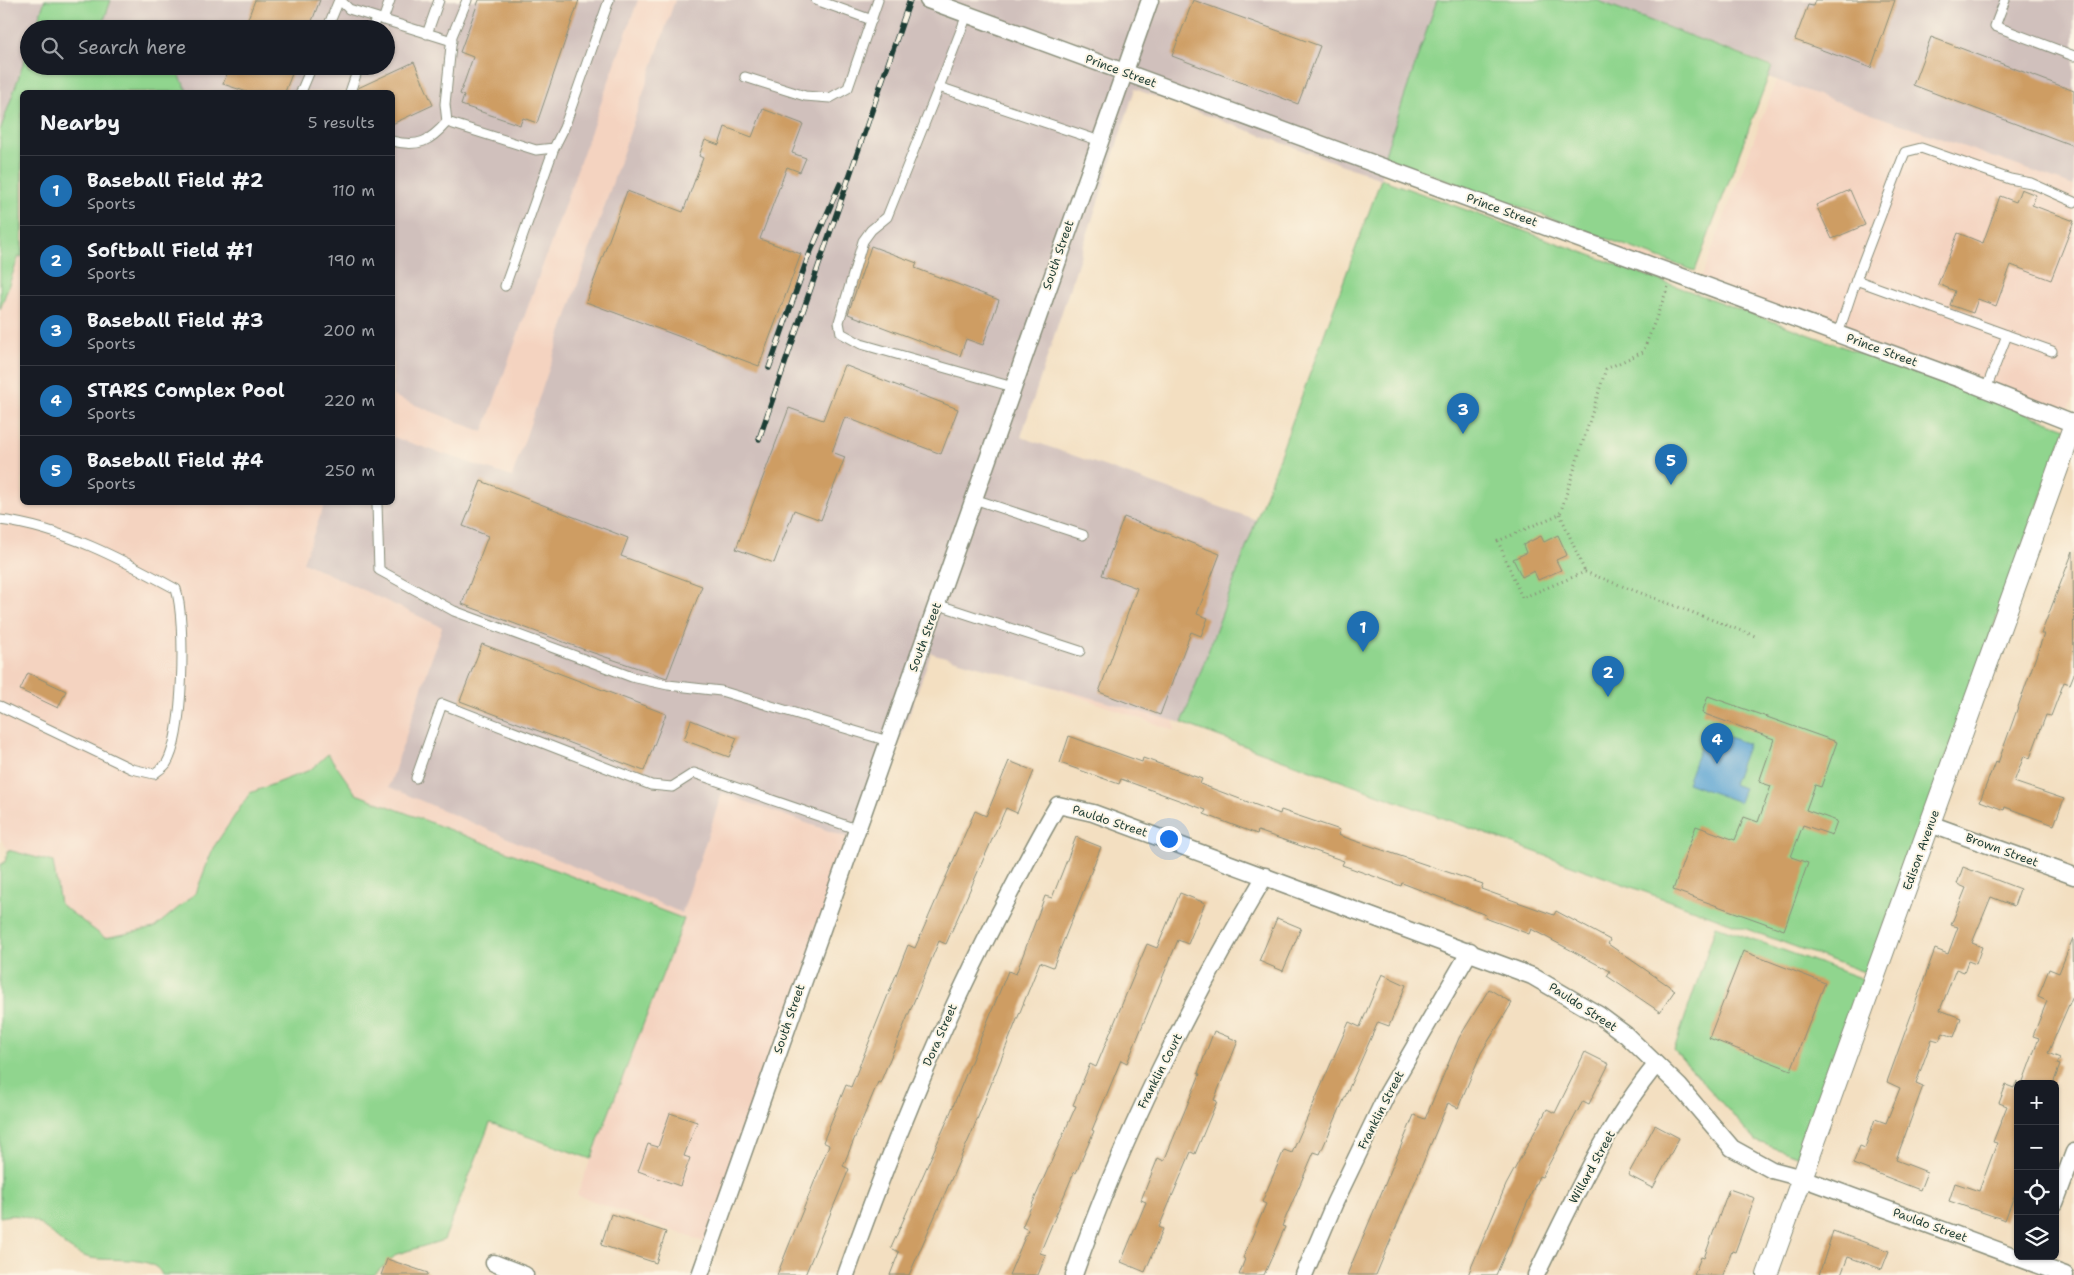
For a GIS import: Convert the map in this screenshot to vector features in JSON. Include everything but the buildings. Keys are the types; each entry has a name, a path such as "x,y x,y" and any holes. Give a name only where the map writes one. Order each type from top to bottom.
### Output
{"street":[{"name":"Prince Street","path":"928,0 1838,334 2074,424"},
{"name":"South Street","path":"700,1275 1150,0"},
{"name":"Edison Avenue","path":"1767,1275 2074,424"},
{"name":"Pauldo Street","path":"1058,805 1093,813 1470,951 1555,988 1626,1035 1679,1086 1732,1148 1772,1170 1802,1178 2032,1265 2065,1275"},
{"name":"Dora Street","path":"846,1275 881,1178 941,1032 1040,834 1058,805"},
{"name":"Brown Street","path":"1930,824 2074,876"},
{"name":"Franklin Court","path":"1074,1275 1139,1112 1201,989 1265,876"},
{"name":"Franklin Street","path":"1304,1275 1335,1202 1387,1094 1470,951"},
{"name":"Willard Street","path":"1536,1275 1606,1141 1639,1085 1656,1065"},
{"path":"2059,1192 2074,1152"},
{"path":"494,1263 525,1275"}],"lane":[{"path":"332,20 340,0 349,9 383,20"},
{"path":"380,19 390,0"},
{"path":"427,34 439,0"},
{"path":"395,142 406,144 432,139 447,122 445,104 452,41 466,0"},
{"path":"505,286 609,0"},
{"path":"816,0 872,20"},
{"path":"745,77 805,96 830,98 848,88 878,0"},
{"path":"2005,0 1995,26 2074,56"},
{"path":"967,15 887,217 871,230 863,241 838,322 842,333 861,344 1013,387"},
{"path":"395,24 452,41"},
{"path":"302,90 308,75"},
{"path":"351,90 356,75"},
{"path":"939,87 1100,141"},
{"path":"447,122 536,150 554,148"},
{"path":"1838,334 1904,152 1920,148 2010,179 2031,183 2074,202"},
{"path":"1856,280 2052,351"},
{"path":"1986,389 2007,335"},
{"path":"974,499 1083,535"},
{"path":"377,505 379,570 454,611 632,677 721,691 888,741"},
{"path":"0,520 15,522 82,542 128,562 176,589 181,604 181,689 174,742 166,764 154,774 132,770 0,706"},
{"path":"936,604 1080,651"},
{"path":"416,778 442,704 652,785 672,787 694,774 856,829"}],"path":[{"path":"1585,572 1560,514 1606,369 1643,352 1670,282"},
{"path":"1560,514 1498,541 1522,598 1585,572 1754,636"}],"shaded area":[{"path":"0,0 87,0 80,20 20,20 20,75 27,75 23,90 20,90 20,106 0,241"},
{"path":"87,0 1428,0 1376,159 1702,276 1780,70 2074,0 2074,396 2065,420 1137,82 1012,437 1174,721 1175,731 924,641 712,1245 577,1195 684,919 356,794 328,754 310,770 250,793 213,848 196,893 154,928 105,938 60,904 53,862 8,850 0,838 0,241 20,185 20,505 395,505 395,90 55,90 60,75 395,75 395,20 80,20"},
{"path":"111,0 638,0 483,432 395,397 395,90 187,90 178,75 395,75 395,20 104,20"},
{"path":"675,0 1437,0 1384,157 1381,179 1135,89 1021,437 1257,520 1182,723 931,653 863,843 722,793 682,913 389,787 442,627 303,562 324,505 395,505 395,438 512,477"},
{"path":"1596,0 2074,0 2074,186 1768,77 1772,66"}],"green space":[{"path":"45,0 111,0 104,20 38,20"},
{"path":"1437,0 1596,0 1772,67 1695,271 1384,157"},
{"path":"20,73 20,75 178,75 187,90 20,90 20,256 0,310 0,131"},
{"path":"1381,179 2066,428 1867,973 1182,723"},
{"path":"328,754 356,794 684,919 591,1159 490,1123 444,1240 397,1254 374,1275 162,1275 157,1268 140,1261 87,1257 75,1252 47,1230 27,1218 15,1215 0,1217 0,865 5,862 8,850 53,862 60,904 105,938 154,928 196,893 213,848 250,793 310,770"},
{"path":"1716,926 1863,979 1799,1157 1756,1141 1674,1050"}],"water":[{"path":"1707,729 1748,744 1733,784 1744,788 1739,802 1687,783"}],"railway":[{"path":"759,439 910,0"},
{"path":"769,368 807,260 840,184"}],"place":[{"name":"Baseball Field #3","path":"1463,434"},
{"name":"Baseball Field #4","path":"1671,485"},
{"name":"Baseball Field #2","path":"1363,652"},
{"name":"Softball Field #1","path":"1608,697"},
{"name":"STARS Complex Pool","path":"1717,764"}]}
